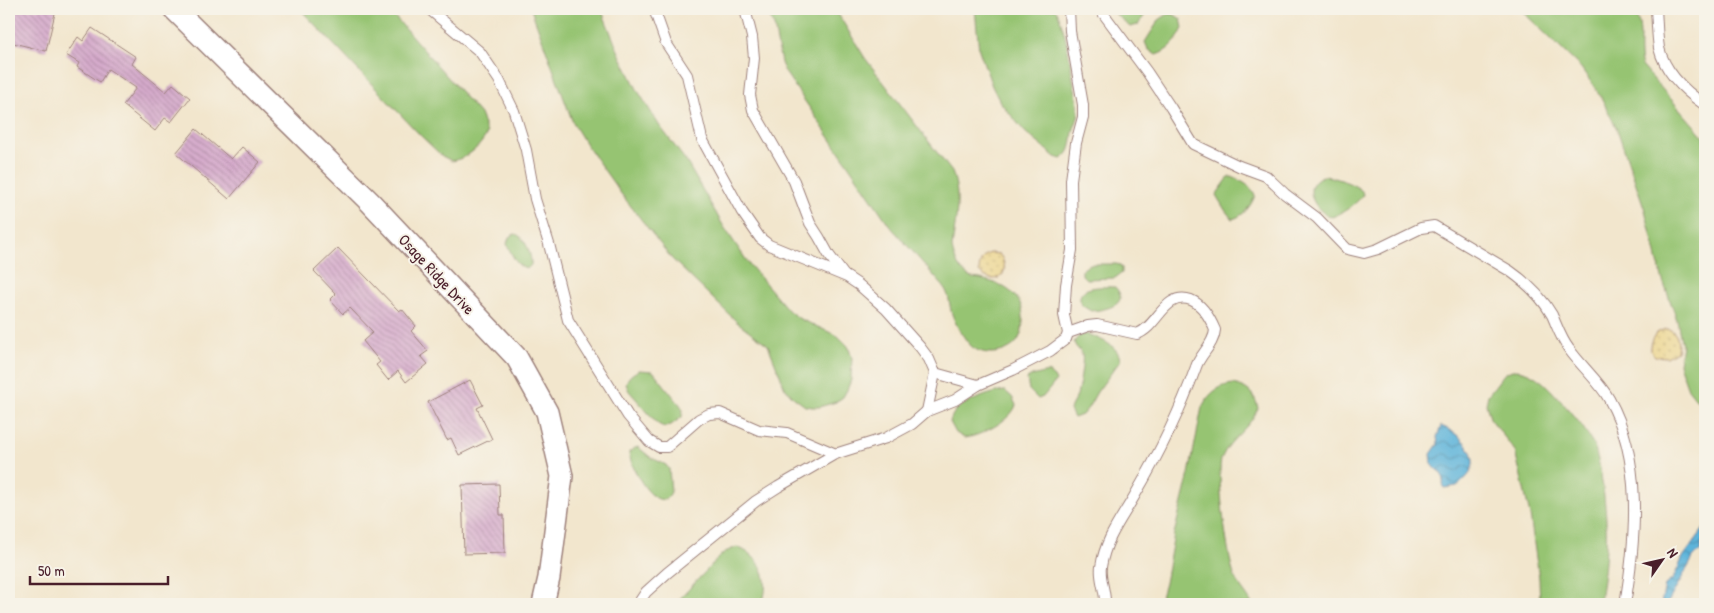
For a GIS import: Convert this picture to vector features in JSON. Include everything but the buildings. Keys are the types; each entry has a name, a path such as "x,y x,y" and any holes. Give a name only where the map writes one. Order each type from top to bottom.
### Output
{"street":[{"name":"Osage Ridge Drive","path":"174,9 370,202 517,358 547,412 562,476 549,578 543,604"}],"lane":[{"path":"429,9 480,52 499,80 514,111 526,150 535,199 549,244 568,320 628,416 649,441 658,448 667,447 699,419 709,414 720,413 759,430 787,434 836,454"},
{"path":"654,9 666,43 687,75 702,139 752,227 760,238 769,245 846,277 859,285 897,321 929,359 935,373 927,411"},
{"path":"745,9 752,37 754,58 750,95 753,110 794,181 814,230 846,277"},
{"path":"638,604 646,592 661,578 756,501 778,487 836,454 886,438 912,424 927,411 955,400 978,385 1060,346 1066,339 1068,333 1064,315 1066,285 1072,250 1071,180 1076,143 1083,117 1083,105 1070,31 1069,9"},
{"path":"1100,9 1147,72 1193,144 1239,166 1266,176 1284,194 1317,218 1347,249 1358,252 1371,251 1384,247 1421,228 1434,226 1510,271 1522,279 1537,294 1548,308 1569,349 1607,396 1623,432 1634,500 1633,549 1625,604"},
{"path":"1656,9 1660,50 1663,57 1678,82 1705,106"},
{"path":"1068,333 1097,325 1137,334 1151,326 1167,305 1178,298 1185,298 1198,303 1208,316 1215,330 1212,342 1199,358 1168,432 1136,494 1110,538 1100,568 1105,604"},
{"path":"935,373 978,385"}],"green space":[{"path":"300,9 388,9 480,114 487,133 481,143 468,155 458,160 452,161 442,156"},
{"path":"531,9 601,9 619,53 638,91 659,125 686,161 724,227 749,264 789,311 800,319 838,336 848,346 852,358 851,380 843,397 836,402 812,407 805,406 793,397 785,388 768,345 737,322 672,259 622,195 573,123"},
{"path":"765,9 835,9 865,58 952,172 957,190 957,200 952,248 960,268 965,274 969,277 982,279 1005,288 1011,292 1020,304 1023,319 1022,329 1017,342 1010,348 986,353 974,348 966,340 954,320 948,295 943,286 890,226 785,72 781,63 774,26"},
{"path":"975,9 1055,9 1057,11 1067,45 1078,108 1078,117 1073,130 1070,148 1065,157 1061,159 1055,157 1025,132 1000,102 979,50"},
{"path":"1110,9 1144,9 1146,13 1138,25 1130,27"},
{"path":"1520,9 1632,9 1639,22 1640,59 1642,66 1705,138 1705,403 1696,399 1688,389 1679,364 1682,345 1677,320 1662,278 1645,210 1617,129 1600,95 1581,68"},
{"path":"1168,14 1173,14 1181,19 1183,28 1173,44 1165,51 1156,55 1148,49 1145,42 1159,20"},
{"path":"1323,176 1349,183 1359,188 1363,195 1353,205 1332,217 1320,210 1312,198 1312,185"},
{"path":"1229,177 1245,184 1255,195 1252,203 1246,210 1240,216 1232,219 1216,195"},
{"path":"515,234 522,238 529,251 531,265 527,269 517,263 507,244 509,237"},
{"path":"1090,264 1120,265 1122,273 1115,278 1086,279 1082,275 1082,270"},
{"path":"1097,287 1115,287 1120,298 1118,302 1109,308 1091,311 1081,305 1080,298 1085,290"},
{"path":"1087,334 1113,347 1117,351 1120,361 1097,392 1088,408 1082,415 1074,418 1070,410 1078,392 1082,358 1074,342 1079,336"},
{"path":"639,370 653,371 681,406 683,410 682,417 671,425 664,427 658,424 629,391 626,384 628,379"},
{"path":"1512,370 1526,372 1544,383 1578,421 1594,446 1598,458 1606,513 1604,573 1599,604 1540,604 1539,579 1530,515 1515,451 1490,418 1486,404 1488,395 1501,378 1505,373"},
{"path":"1048,372 1056,381 1043,397 1038,399 1029,390 1027,379"},
{"path":"1234,384 1250,392 1258,408 1250,422 1230,444 1222,457 1220,465 1221,496 1231,566 1236,579 1252,604 1159,604 1189,474 1202,407 1215,391 1224,386"},
{"path":"1005,391 1012,397 1016,405 1002,422 978,435 970,437 964,438 956,433 950,422 958,408 981,397"},
{"path":"638,447 650,457 666,465 669,469 671,492 665,499 659,499 652,495 639,478 630,459 629,452"},
{"path":"737,547 753,557 762,570 765,578 765,595 762,604 675,604 719,557"}],"sand":[{"path":"991,253 999,254 1004,265 1001,276 993,279 983,276 979,272 982,260"},
{"path":"1668,329 1674,332 1677,338 1677,351 1667,357 1655,356 1650,351 1652,339 1660,331"}],"water":[{"path":"1441,426 1454,433 1466,444 1472,457 1471,471 1457,486 1444,488 1444,479 1432,464 1431,454 1438,444 1437,437"},
{"path":"1705,527 1705,538 1700,551 1693,558 1667,604 1661,604 1665,585 1673,579 1683,557"}]}
